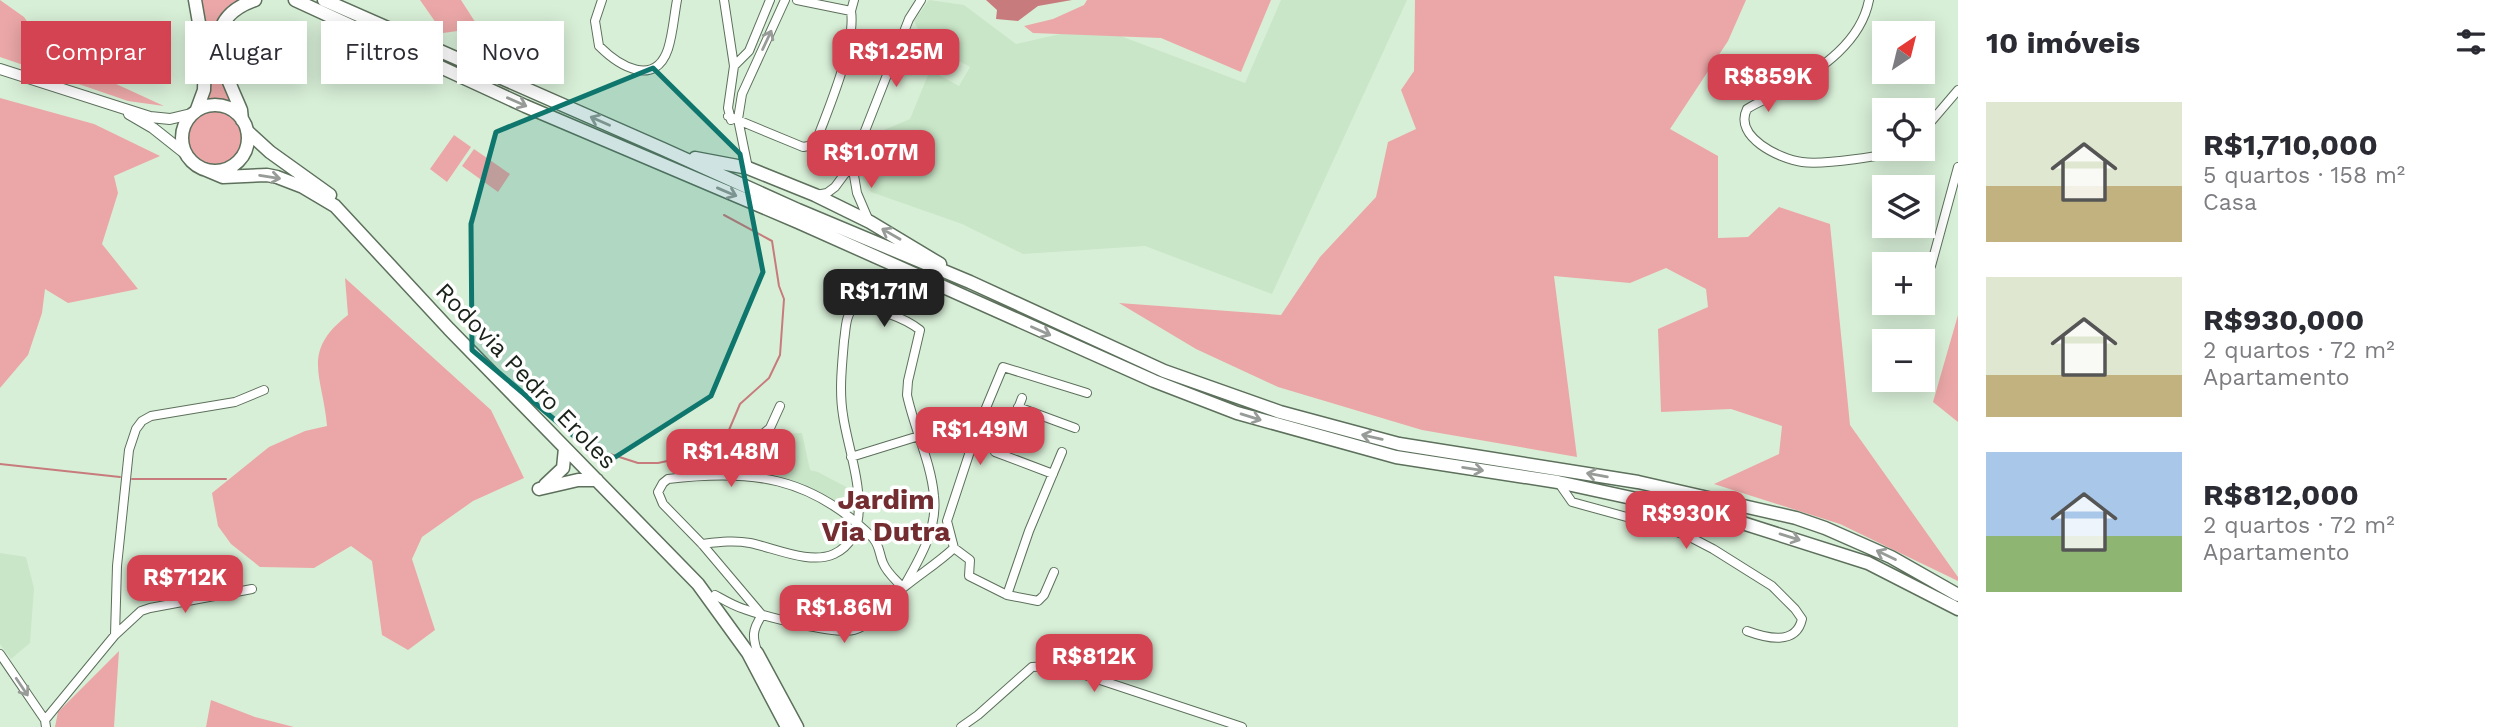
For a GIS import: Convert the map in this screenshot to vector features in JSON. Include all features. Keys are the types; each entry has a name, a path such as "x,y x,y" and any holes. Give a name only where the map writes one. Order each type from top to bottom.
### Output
{"highway":[{"path":"187,155 183,147 183,130 204,90 205,57 195,0"},
{"path":"204,169 223,169 239,159 244,151 245,126 218,52 218,39 228,16 236,8 255,0"},
{"path":"295,0 525,106 798,222 1154,381 1237,413 1396,457 1558,482 1733,520 1817,545 1892,573 1958,609"},
{"path":"324,0 810,216 970,282 1164,371 1280,412 1399,444 1638,482 1768,510 1846,537 1891,557 1958,595"},
{"name":"Rodovia Pedro Eroles","path":"194,112 214,105 237,114 270,152 331,196 351,215 703,579 758,654 797,727"},
{"path":"667,151 747,168 815,195 870,222 970,282"},
{"name":"Rodovia Pedro Eroles","path":"187,155 194,163 223,177 276,177 303,187 335,206 698,584 748,653 787,727"},
{"path":"565,448 563,468 539,489 578,480 597,480"}],"main road":[{"name":"Rodovia Pedro Eroles","path":"0,69 160,119 194,112"},
{"name":"Rodovia Pedro Eroles","path":"116,107 153,128 187,155"}],"street":[{"path":"602,0 595,21 599,46 625,66 644,71 659,65 668,50 677,0"},
{"path":"724,0 734,66 728,116 738,123 803,147 814,145 827,114 849,43 854,0"},
{"path":"734,66 749,51 770,0"},
{"path":"747,168 738,123 743,94 785,0"},
{"path":"797,0 851,11"},
{"path":"815,195 827,193 835,187 852,164 909,19 921,0"},
{"path":"1869,0 1863,22 1849,41 1825,64 1784,90 1749,107 1744,115 1744,127 1753,140 1801,162 1872,156"},
{"path":"734,66 754,66"},
{"path":"1935,117 1958,90"},
{"path":"852,164 856,193 870,222"},
{"path":"1935,252 1958,167"},
{"path":"702,544 726,541 748,543 801,555 825,557 850,542 860,505 841,397 846,321 855,307 864,307 911,324 919,328 920,332 907,395 934,496 934,515 921,557 903,588"},
{"path":"1054,572 1044,595 1038,601 1007,595 969,576 970,560 954,548 947,521 978,427 1003,367 1087,393"},
{"path":"116,635 117,566 129,450 136,429 142,421 151,416 235,402 264,390"},
{"path":"1022,398 998,453 1053,474"},
{"path":"733,474 743,451 770,428 780,406"},
{"path":"1018,407 1075,428"},
{"path":"851,457 919,436"},
{"path":"1007,595 1029,531 1062,452"},
{"path":"762,615 702,544 663,504 659,488 668,480 733,474 769,479 805,490 857,523 876,543 887,572 903,588"},
{"path":"1558,482 1572,502 1663,527 1713,549 1772,586 1802,619 1796,631 1780,639 1766,638 1747,631"},
{"path":"715,595 742,609 762,615 854,630 873,619 903,588 929,571 954,548"},
{"path":"0,654 46,723 116,635 142,611 252,589"},
{"path":"758,654 752,638 753,628 762,615"},
{"path":"961,727 1032,667 1043,665 1079,673 1242,727"}],"highlighted area":[{"path":"653,68 740,154 763,272 711,396 606,463 472,350 471,224 496,132"}],"shaded area":[{"path":"0,0 27,21 21,21 21,64 0,57"},
{"path":"200,0 244,0 224,21 201,21"},
{"path":"420,0 461,0 474,21 457,21 457,31 443,33 443,21 435,21"},
{"path":"929,0 964,5 1016,44 1060,34 1110,32 1245,83 1281,0 1407,0 1272,294 1145,246 1023,254 962,224 871,192 863,179 860,160 870,136 910,119 930,70 959,86 970,67 924,41 914,21"},
{"path":"986,0 1072,0 1038,6 1018,21 996,19 997,10"},
{"path":"1087,0 1271,0 1241,72 1161,38 1033,33 1024,26 1053,19 1084,5"},
{"path":"1415,0 1746,0 1728,41 1670,129 1718,156 1718,238 1748,237 1779,207 1830,224 1850,425 1958,577 1958,581 1840,524 1714,484 1779,454 1782,426 1731,409 1661,412 1658,329 1708,307 1706,289 1666,268 1630,283 1554,276 1577,457 1422,430 1278,387 1196,349 1119,303 1281,315 1320,257 1376,197 1388,142 1416,129 1401,90 1414,71"},
{"path":"79,84 116,84 164,106 128,101"},
{"path":"203,84 229,84 234,104 219,99 204,100"},
{"path":"0,98 94,124 160,156 114,176 118,193 102,244 138,289 68,303 45,289 42,313 28,355 0,388"},
{"path":"215,111 234,119 242,138 234,157 215,165 196,157 188,138 196,119"},
{"path":"454,135 471,147 447,182 430,169"},
{"path":"474,149 510,174 498,192 462,166"},
{"path":"345,278 491,410 524,478 473,501 422,537 412,559 435,630 408,650 382,635 372,561 351,546 314,568 260,567 231,544 218,526 212,493 269,447 305,431 327,426 319,379 319,353 333,328 348,315"},
{"path":"1958,315 1958,422 1933,402"},
{"path":"802,433 810,470 848,488 839,505 802,485 744,469 747,452 773,434"},
{"path":"0,553 26,557 34,588 30,643 11,659 0,644"},
{"path":"119,651 114,727 55,727 58,712"},
{"path":"211,700 255,717 294,727 206,727"}],"waterway":[{"path":"610,454 638,463 658,463 691,456 718,456 740,404 769,378 780,355 784,299 779,286 772,241 724,215"},
{"path":"0,464 120,477"},
{"path":"132,479 226,479"}],"district":[{"name":"Jardim Via Dutra","path":"886,515"}]}
